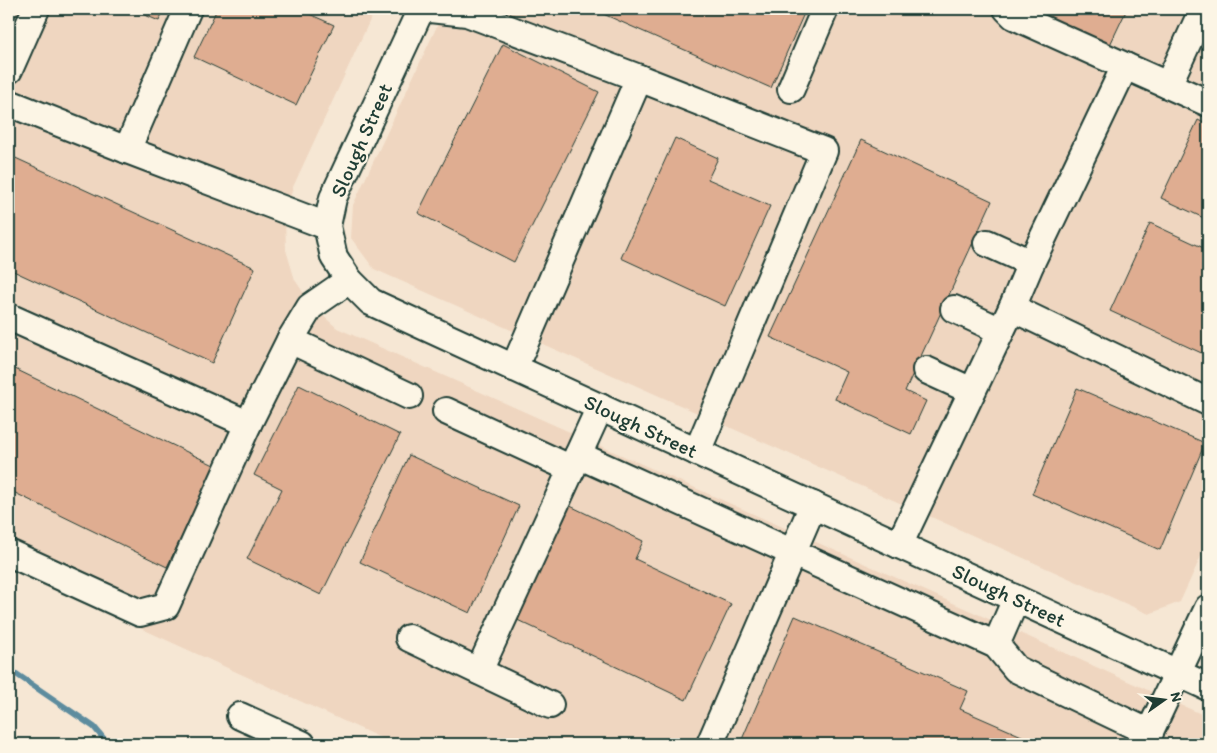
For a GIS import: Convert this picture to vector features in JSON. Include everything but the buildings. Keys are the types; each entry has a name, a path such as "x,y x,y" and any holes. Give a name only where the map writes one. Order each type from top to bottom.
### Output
{"street":[{"path":"9,70 36,9"},
{"path":"127,150 188,9"},
{"name":"Slough Street","path":"421,9 333,198 327,226 334,257 349,280 371,302 1208,687"},
{"path":"430,9 467,13 692,98 824,151 697,452"},
{"path":"790,89 825,9"},
{"path":"1007,9 1014,16 1208,103"},
{"path":"1168,85 1203,9"},
{"path":"899,545 1125,66"},
{"path":"514,368 639,78"},
{"path":"9,104 327,226"},
{"path":"987,243 1032,263"},
{"path":"9,553 140,614 166,606 248,424 290,340 310,307 349,280"},
{"path":"954,309 1007,319 1208,402"},
{"path":"9,317 248,424"},
{"path":"290,340 408,396"},
{"path":"926,370 972,391"},
{"path":"479,671 600,407"},
{"path":"446,411 792,552 996,645 1016,669 1147,738 1208,608"},
{"path":"710,744 813,505"},
{"path":"996,645 1016,599"},
{"path":"408,638 550,705"},
{"path":"240,716 302,744"}],"shaded area":[{"path":"9,9 375,9 293,187 285,218 286,250 295,280 313,307 337,328 1208,717 1208,744 394,744 9,568"},
{"path":"445,9 1208,9 1208,541 1180,602 1149,614 374,269 351,238 353,205"}],"waterway":[{"path":"9,669 94,727 108,744"}]}
